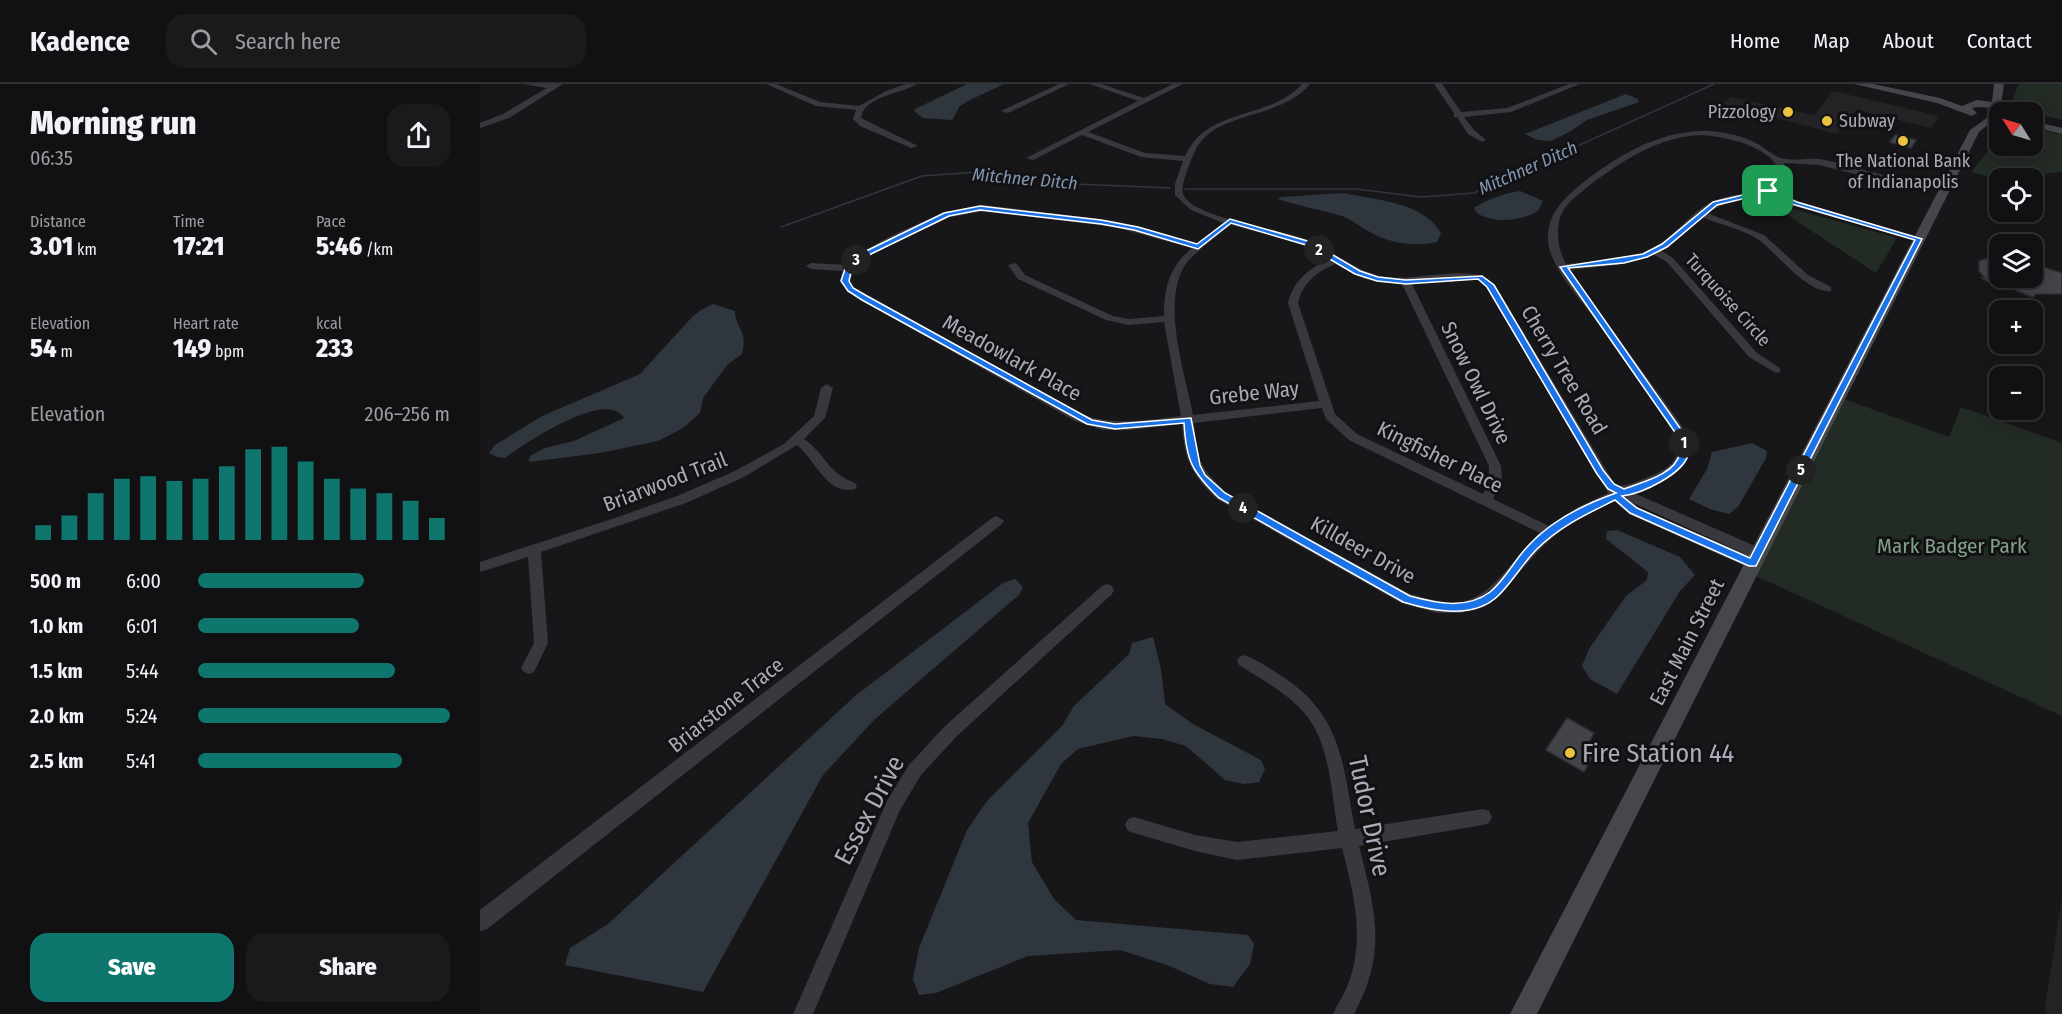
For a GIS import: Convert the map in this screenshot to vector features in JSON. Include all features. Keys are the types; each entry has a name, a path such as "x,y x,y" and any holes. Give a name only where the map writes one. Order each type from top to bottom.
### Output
{"main road":[{"path":"1859,84 1940,101 1974,112"},
{"path":"1880,84 1974,112 1989,113"},
{"name":"East Main Street","path":"1523,1014 1919,239 1974,112 1998,87"},
{"name":"East Main Street","path":"1998,87 2000,102"},
{"name":"East Main Street","path":"1974,112 1989,113"},
{"path":"2043,125 2062,129"}],"street":[{"path":"527,84 556,85"},
{"path":"770,84 819,104 859,108"},
{"path":"913,84 868,102 859,108 856,115 860,122 914,146"},
{"path":"1005,111 1065,84"},
{"path":"1094,84 1145,101"},
{"path":"1030,158 1179,84"},
{"path":"1306,84 1298,94 1207,133 1195,145 1179,181 1177,189 1180,197 1195,209 1308,244 1370,277 1406,282"},
{"path":"1438,84 1457,115 1471,132 1482,140"},
{"path":"1457,115 1508,110 1576,84"},
{"path":"480,126 506,116 556,85"},
{"path":"1081,132 1144,155 1189,159"},
{"name":"Killdeer Drive","path":"1230,220 1185,260 1172,283 1167,303 1188,420 1189,443 1202,477 1217,492 1242,508 1406,599 1451,608 1481,602 1495,594 1533,547 1550,532 1617,492 1664,476 1673,470 1684,454 1683,438 1564,267 1555,250 1553,237 1555,220 1560,208 1577,191 1634,152 1686,134 1705,133 1748,142 1778,160"},
{"path":"1564,267 1624,261 1655,251 1721,201 1768,191 1777,186 1784,173 1778,160 1819,162 1891,180"},
{"path":"1768,191 1794,203 1919,239"},
{"path":"811,266 849,268 864,254 941,217 975,208 1085,219 1135,228 1198,247"},
{"path":"1702,214 1761,237 1805,277 1827,289"},
{"name":"Turquoise Circle","path":"1655,251 1670,260 1753,355 1776,370"},
{"name":"Kingfisher Place","path":"1335,260 1305,278 1296,290 1293,303 1330,416 1340,428 1353,437 1550,532"},
{"path":"1013,265 1021,276 1110,318 1129,322 1169,319"},
{"name":"Meadowlark Place","path":"849,268 845,281 851,290 1090,422 1115,426 1188,420"},
{"name":"Cherry Tree Road","path":"1406,282 1479,277 1490,285 1600,472 1634,511 1755,558"},
{"name":"Snow Owl Drive","path":"1406,282 1495,466 1494,489 1485,501"},
{"name":"Briarwood Trail","path":"480,567 691,497 735,477 796,439 825,411 828,403 827,388"},
{"name":"Grebe Way","path":"1188,420 1325,404"},
{"path":"796,439 807,446 829,477 851,486"},
{"name":"Briarstone Trace","path":"480,922 997,521"},
{"path":"529,668 541,643 534,548"},
{"name":"Essex Drive","path":"803,1014 889,816 915,770 951,731 1107,590"},
{"name":"Tudor Drive","path":"1244,661 1296,695 1319,721 1330,748 1367,933 1364,969 1343,1014"},
{"path":"1134,825 1195,843 1237,851 1349,838 1483,817"}],"shaded area":[{"path":"967,84 1004,84 960,106 952,120 923,118 915,112 915,109"},
{"path":"1833,91 1939,116 1931,128 1856,110 1837,134 1723,104 1731,97 1814,115"},
{"path":"1626,94 1638,99 1639,102 1587,120 1551,141 1537,140 1525,134"},
{"path":"1520,191 1543,201 1538,211 1516,219 1499,220 1477,213 1474,208 1497,197"},
{"path":"1344,193 1398,204 1423,215 1441,233 1437,242 1411,244 1395,242 1378,236 1342,216 1278,199"},
{"path":"713,304 735,311 743,339 742,354 728,364 703,398 700,413 683,428 658,441 600,453 529,462 530,456 545,448 574,441 624,418 615,410 601,409 566,421 505,458 489,453 495,445 542,416 640,374 692,317"},
{"path":"1752,443 1767,451 1766,458 1738,507 1729,514 1710,509 1689,499 1707,469 1712,452"},
{"path":"1617,530 1680,557 1695,575 1680,591 1617,694 1590,679 1582,666 1589,649 1626,596 1647,580 1648,572 1606,539 1607,531"},
{"path":"1015,579 1023,587 1019,595 875,719 823,775 703,992 565,965 570,948 608,924 855,696 1003,583"},
{"path":"1153,637 1161,669 1165,704 1193,724 1261,760 1265,769 1259,782 1244,784 1225,780 1186,746 1162,739 1133,736 1078,749 1061,764 1028,823 1032,862 1054,899 1076,920 1248,935 1254,944 1250,964 1233,987 1210,984 1167,965 1120,950 1028,956 936,993 919,995 913,979 919,948 967,830 987,801 1062,726 1074,706 1129,654 1132,643"},
{"path":"2062,898 2062,1014 2046,1014 2045,1006"}],"green space":[{"path":"2019,84 2062,84 2062,120 2043,115 2043,102 2018,102 2013,97"},
{"path":"2043,130 2062,135 2062,172 2043,175 2043,168 1989,168 1989,177 1971,172 1987,152 1989,145 1989,156 2043,156"},
{"path":"1764,197 1793,209 1894,237 1896,240 1876,273 1761,198"},
{"name":"Mark Badger Park","path":"1844,399 1949,437 1961,407 1989,417 1989,420 1997,420 2062,443 2062,716 1756,576"}],"building":[{"name":"The National Bank of Indianapolis","path":"1895,135 1916,140 1911,148 1890,142"},
{"path":"1989,258 1989,282 1982,278 1985,278 1979,271 1979,261"},
{"path":"2043,267 2062,273 2062,294 2036,294 2033,297 2010,288 2043,288"},
{"path":"1567,718 1594,733 1584,751 1593,756 1584,772 1546,750"}],"waterway":[{"name":"Mitchner Ditch","path":"1185,189 1356,189 1421,197 1474,193 1714,84"},
{"name":"Mitchner Ditch","path":"781,227 922,176 977,172 1074,184 1170,188"}],"place":[{"name":"Pizzology","path":"1788,112"},
{"name":"Subway","path":"1827,121"},
{"name":"The National Bank of Indianapolis","path":"1903,141"},
{"name":"Fire Station 44","path":"1570,753"}],"route":[{"path":"1768,191 1794,203 1919,239 1752,563 1634,511 1616,496 1558,525 1533,547 1495,594 1481,602 1451,608 1435,607 1406,599 1222,496 1202,477 1196,465 1189,443 1188,420 1130,426 1103,426 1079,418 864,298 851,290 845,281 847,270 864,254 947,215 980,208 1073,217 1135,228 1198,247 1230,220 1308,244 1358,273 1377,279 1406,282 1467,276 1479,277 1490,285 1600,472 1611,486 1623,493 1673,470 1684,454 1683,438 1564,267 1624,261 1645,256 1665,246 1715,204 1768,191"}]}
